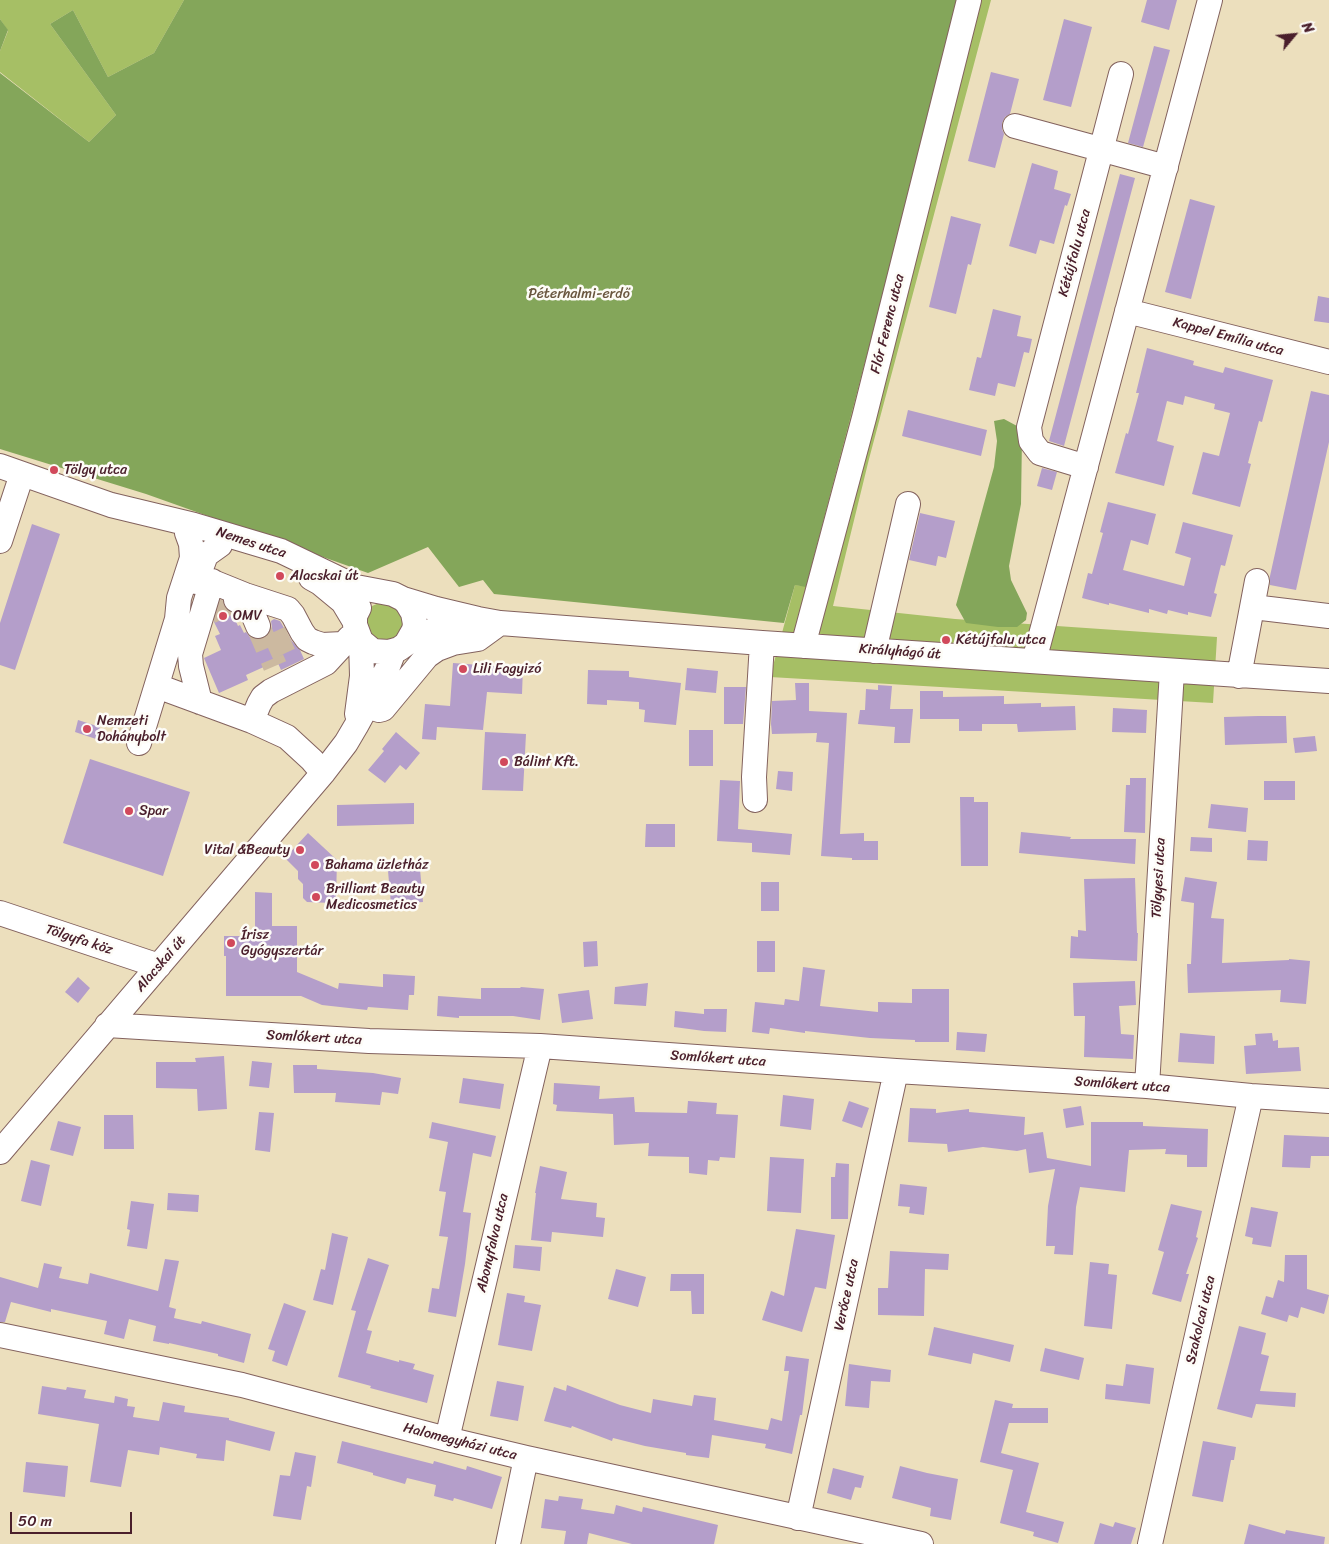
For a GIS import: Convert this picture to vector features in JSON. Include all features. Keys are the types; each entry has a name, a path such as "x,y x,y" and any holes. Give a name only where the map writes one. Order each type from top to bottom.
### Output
{"street":[{"name":"Flór Ferenc utca","path":"803,646 866,409 970,0"},
{"path":"1034,661 1210,0"},
{"name":"Kétújfalu utca","path":"1086,467 1040,453 1031,442 1029,427 1122,74"},
{"path":"1015,126 1166,167"},
{"name":"Kappel Emília utca","path":"1127,311 1329,362"},
{"name":"Nemes utca","path":"0,466 111,505 194,525 281,551 356,587 395,596"},
{"path":"0,540 22,474"},
{"path":"874,650 908,504"},
{"name":"Nemes utca","path":"151,514 187,533 309,576 343,602 353,633"},
{"path":"139,743 177,619 179,598 192,558 191,544 187,533"},
{"path":"220,545 206,555 205,578 221,607 258,626"},
{"path":"177,619 205,578"},
{"path":"205,578 221,607"},
{"path":"1239,676 1258,581"},
{"path":"252,721 263,697 271,690 279,675 326,663 353,633 357,611 367,598 377,594 395,596 411,607 414,618 414,630 402,646 384,653 373,651 353,633"},
{"name":"Királyhágó út","path":"395,596 472,618 500,623 762,644 874,650 1329,682"},
{"path":"221,607 288,609 294,615 298,634 322,645 353,633"},
{"path":"200,702 190,654 221,607"},
{"path":"1253,607 1329,616"},
{"name":"Királyhágó út","path":"402,646 440,627 472,618"},
{"path":"361,716 383,708 427,656 453,643 478,639 500,623"},
{"name":"Alacskai út","path":"353,633 362,676 361,716"},
{"path":"756,800 754,777 762,644"},
{"name":"Alacskai út","path":"0,1152 323,773 346,743 402,646"},
{"name":"Tölgyesi utca","path":"1147,1086 1172,671"},
{"path":"157,686 252,721 287,737 323,773"},
{"name":"Tölgyfa köz","path":"0,913 159,966"},
{"name":"Somlókert utca","path":"107,1025 370,1041 540,1046 896,1071 1147,1086 1251,1096 1329,1100"},
{"name":"Abonyfalva utca","path":"447,1439 540,1046"},
{"name":"Verőce utca","path":"798,1518 896,1071"},
{"name":"Szakolcai utca","path":"1150,1544 1251,1096"},
{"name":"Halomegyházi utca","path":"0,1335 242,1386 526,1458 921,1544"},
{"path":"508,1544 526,1458"}],"green space":[{"path":"0,0 184,0 154,53 108,77 73,10 50,24 116,115 89,142 0,72 0,51 8,31 0,19"},
{"name":"Péterhalmi-erdő","path":"184,0 960,0 806,587 795,585 784,623 494,594 483,580 459,587 428,547 368,573 146,494 0,449 0,73 89,142 116,115 50,24 73,10 108,77 154,53"},
{"path":"960,0 991,0 869,459 833,606 955,619 1217,637 1213,703 770,677 795,585 806,586"},
{"path":"0,19 8,30 0,51"},
{"path":"1004,419 1017,426 1022,436 1021,504 1009,566 1011,580 1027,613 1026,620 1017,627 966,623 956,605 994,467 997,441 994,421"},
{"path":"379,603 395,605 404,617 402,633 390,642 375,640 365,628 367,612 372,606"}],"building":[{"path":"1147,0 1177,0 1169,30 1141,22"},
{"path":"1064,19 1092,27 1071,107 1043,100"},
{"path":"1154,46 1170,50 1143,147 1128,143"},
{"path":"991,72 1019,79 1010,114 1005,117 1002,123 1004,134 995,168 968,161"},
{"path":"1032,163 1058,171 1054,189 1071,194 1067,206 1065,205 1054,244 1040,240 1036,254 1009,246"},
{"path":"1120,174 1135,178 1064,446 1049,441"},
{"path":"1190,199 1215,206 1191,299 1165,292"},
{"path":"951,216 981,224 971,265 968,264 956,314 929,307"},
{"path":"1318,296 1329,298 1329,323 1314,321"},
{"path":"993,309 1021,316 1017,336 1032,339 1029,353 1024,352 1015,387 998,383 995,396 969,390 977,357 981,358"},
{"path":"1147,348 1194,361 1193,365 1223,373 1225,367 1273,380 1262,422 1259,421 1248,463 1251,464 1240,507 1192,494 1203,452 1219,456 1230,413 1214,409 1215,404 1185,396 1183,405 1167,401 1157,441 1174,446 1164,486 1115,473 1139,393 1136,393"},
{"path":"1311,391 1329,395 1329,442 1296,590 1270,585 1270,576"},
{"path":"908,410 987,430 981,456 902,436"},
{"path":"1042,468 1057,472 1052,490 1037,486"},
{"path":"1108,502 1156,514 1148,545 1131,540 1123,570 1184,586 1191,558 1175,553 1183,522 1233,535 1225,566 1221,565 1214,593 1217,594 1211,617 1188,612 1188,615 1168,610 1167,614 1149,609 1149,613 1082,598 1088,573 1092,574 1103,533 1100,532"},
{"path":"920,513 955,521 946,558 938,556 936,566 909,560"},
{"path":"32,524 60,534 15,670 0,665 0,623"},
{"path":"221,600 224,607 232,613 238,626 240,625 244,633 246,632 256,640 263,639 269,635 272,628 271,621 274,619 280,621 304,659 281,670 277,661 246,675 248,680 219,693 204,658 221,650 215,636 220,634 214,622"},
{"path":"453,663 523,667 522,694 487,692 483,730 437,727 436,740 422,739 425,704 450,706"},
{"path":"687,668 718,671 716,693 685,690"},
{"path":"588,670 629,671 629,677 681,683 676,725 644,722 645,710 639,709 639,702 607,700 607,705 587,704"},
{"path":"795,683 809,683 809,711 847,713 840,834 864,833 864,841 878,841 878,860 852,860 852,858 821,856 829,743 816,742 817,733 772,734 772,701 796,700"},
{"path":"878,685 892,686 890,709 913,709 910,743 894,743 895,727 858,724 860,710 865,710 866,689 878,690"},
{"path":"724,687 746,687 743,724 724,724"},
{"path":"920,691 943,691 943,697 1004,696 1004,704 1041,703 1041,707 1075,706 1076,730 1018,732 1017,724 982,724 982,731 959,731 959,719 920,719"},
{"path":"1113,708 1147,710 1146,733 1112,732"},
{"path":"1286,716 1287,743 1225,745 1224,717"},
{"name":"Nemzeti Dohánybolt","path":"78,720 100,727 96,739 75,732"},
{"path":"689,730 713,730 713,766 689,766"},
{"path":"396,732 420,753 406,770 400,765 385,783 368,770 384,751 382,749"},
{"name":"Bálint Kft.","path":"485,732 526,734 523,791 482,790"},
{"path":"1315,736 1317,751 1295,753 1293,738"},
{"name":"Spar","path":"90,759 190,792 163,876 63,843"},
{"path":"778,771 793,772 792,791 776,789"},
{"path":"1130,778 1146,778 1145,833 1124,832 1126,785 1130,785"},
{"path":"720,780 740,781 738,829 792,834 790,855 752,852 752,843 717,841"},
{"path":"1264,781 1295,781 1295,800 1264,800"},
{"path":"960,797 974,797 974,802 988,802 988,866 961,866"},
{"path":"414,803 414,824 337,826 337,805"},
{"path":"1211,804 1248,808 1246,832 1208,828"},
{"path":"646,824 675,824 675,847 645,847"},
{"path":"1021,832 1071,837 1070,839 1136,839 1135,864 1019,853"},
{"name":"Bahama üzletház","path":"308,833 337,860 336,899 332,903 307,902 303,898 303,884 298,879 298,871 285,858"},
{"path":"1191,837 1212,838 1212,852 1190,851"},
{"path":"1248,840 1268,841 1267,861 1247,860"},
{"path":"420,869 423,902 391,904 388,871"},
{"path":"1185,877 1217,882 1211,918 1224,919 1222,963 1289,959 1310,961 1306,1004 1280,1002 1281,990 1188,993 1187,964 1191,964 1194,903 1181,901"},
{"path":"1135,878 1138,933 1137,961 1070,958 1071,936 1078,937 1078,930 1086,931 1084,879"},
{"path":"761,882 779,882 779,911 761,911"},
{"path":"255,892 272,893 272,926 297,926 297,972 338,989 339,983 383,987 383,974 415,976 414,995 409,995 408,1010 368,1007 367,1010 322,1005 301,996 226,996 224,936 255,936"},
{"path":"597,941 598,966 584,967 583,942"},
{"path":"757,941 775,941 775,972 757,972"},
{"path":"803,967 825,970 820,1006 878,1012 878,1002 912,1003 912,989 949,989 949,1042 915,1042 915,1040 870,1038 805,1031 805,1033 770,1028 769,1034 752,1032 755,1002 784,1005 785,999 799,1001"},
{"path":"78,977 90,988 78,1003 65,992"},
{"path":"1135,981 1136,1005 1119,1006 1121,1034 1134,1035 1133,1059 1084,1057 1085,1016 1074,1016 1073,983"},
{"path":"648,983 646,1006 614,1004 615,987"},
{"path":"521,987 544,989 540,1020 513,1016 459,1016 459,1018 437,1016 438,996 481,999 481,988"},
{"path":"589,990 593,1019 562,1023 558,994"},
{"path":"704,1009 727,1009 726,1032 674,1027 675,1011 704,1014"},
{"path":"957,1032 987,1034 985,1052 956,1050"},
{"path":"1180,1033 1215,1036 1214,1064 1178,1062"},
{"path":"1272,1033 1273,1041 1278,1040 1278,1048 1299,1047 1301,1071 1246,1074 1244,1046 1256,1045 1255,1034"},
{"path":"224,1056 227,1109 198,1111 197,1089 156,1088 156,1062 196,1062 195,1058"},
{"path":"252,1061 272,1063 269,1088 249,1086"},
{"path":"293,1065 317,1065 317,1069 373,1073 401,1078 398,1094 382,1092 380,1105 335,1102 336,1093 294,1093"},
{"path":"463,1078 504,1084 500,1109 459,1103"},
{"path":"554,1083 600,1086 599,1099 634,1097 635,1112 687,1113 688,1101 717,1103 716,1114 738,1115 735,1158 720,1157 719,1161 708,1160 707,1175 689,1173 689,1157 648,1156 649,1143 614,1145 613,1114 556,1111 557,1105 553,1104"},
{"path":"783,1095 814,1099 811,1130 780,1126"},
{"path":"849,1101 869,1108 862,1128 842,1121"},
{"path":"1081,1106 1084,1125 1066,1128 1063,1109"},
{"path":"910,1108 936,1109 936,1113 969,1109 969,1112 1025,1117 1024,1135 1043,1132 1047,1158 1091,1166 1091,1122 1143,1122 1143,1126 1208,1129 1207,1167 1187,1167 1187,1155 1165,1154 1166,1149 1129,1150 1125,1192 1080,1187 1076,1207 1073,1255 1054,1254 1055,1246 1046,1246 1048,1206 1055,1169 1029,1173 1026,1149 1017,1151 983,1147 948,1152 947,1144 908,1142"},
{"path":"259,1112 274,1113 270,1152 255,1150"},
{"path":"104,1115 133,1115 134,1149 104,1149"},
{"path":"58,1121 81,1127 73,1156 50,1150"},
{"path":"432,1122 496,1136 491,1157 473,1153 463,1212 471,1213 456,1317 428,1312 432,1288 439,1289 448,1237 439,1236 446,1192 439,1191 448,1142 429,1138"},
{"path":"1284,1135 1329,1137 1329,1156 1311,1156 1310,1168 1282,1167"},
{"path":"770,1157 804,1159 801,1213 767,1211"},
{"path":"31,1160 50,1165 41,1206 21,1201"},
{"path":"836,1163 849,1164 848,1219 831,1219 831,1177 835,1177"},
{"path":"540,1166 567,1172 561,1199 597,1203 596,1217 605,1218 603,1237 552,1232 551,1242 531,1240 535,1193"},
{"path":"900,1184 927,1187 924,1215 909,1213 910,1207 898,1206"},
{"path":"168,1193 199,1195 198,1212 167,1210"},
{"path":"131,1201 154,1204 147,1249 127,1246 130,1230 127,1229"},
{"path":"1171,1204 1202,1211 1196,1237 1198,1238 1186,1274 1189,1274 1181,1302 1152,1294 1164,1252 1158,1250"},
{"path":"1251,1207 1278,1212 1271,1247 1252,1244 1253,1238 1245,1236"},
{"path":"796,1229 835,1235 826,1289 815,1287 802,1332 762,1320 771,1291 784,1296"},
{"path":"332,1233 348,1237 333,1305 313,1300 321,1269 325,1270"},
{"path":"515,1245 542,1247 540,1271 513,1268"},
{"path":"890,1251 949,1254 948,1270 925,1269 924,1316 878,1315 878,1288 888,1288"},
{"path":"1285,1255 1307,1255 1307,1289 1329,1295 1324,1314 1301,1307 1298,1318 1289,1315 1287,1322 1261,1314 1266,1296 1273,1298 1278,1280 1284,1282"},
{"path":"368,1258 389,1265 367,1330 372,1331 366,1353 399,1362 399,1360 415,1364 413,1369 434,1375 427,1403 370,1388 371,1386 338,1377 356,1311 351,1310"},
{"path":"165,1259 179,1261 169,1307 176,1309 174,1318 201,1324 202,1321 251,1334 244,1363 218,1356 218,1354 153,1341 156,1326 129,1319 124,1339 104,1334 107,1321 51,1309 51,1312 11,1302 5,1322 0,1322 0,1277 38,1288 44,1263 62,1267 59,1278 88,1284 90,1273 158,1291"},
{"path":"1090,1262 1109,1264 1108,1274 1117,1275 1112,1329 1084,1326"},
{"path":"616,1269 646,1277 638,1307 608,1299"},
{"path":"671,1274 704,1274 704,1314 692,1314 691,1291 670,1291"},
{"path":"507,1293 525,1296 524,1302 541,1305 532,1351 498,1345"},
{"path":"284,1303 306,1311 287,1366 272,1361 275,1351 268,1349"},
{"path":"1239,1326 1266,1333 1261,1354 1269,1356 1260,1391 1296,1393 1295,1407 1256,1404 1252,1418 1217,1409"},
{"path":"934,1327 1014,1345 1010,1362 973,1353 971,1364 928,1355"},
{"path":"1045,1348 1084,1358 1079,1380 1040,1371"},
{"path":"786,1356 809,1359 802,1415 800,1415 792,1454 765,1448 766,1444 712,1435 709,1458 686,1455 686,1453 613,1438 612,1441 572,1426 571,1428 544,1421 554,1387 566,1391 567,1385 620,1405 651,1413 653,1399 692,1406 694,1395 716,1398 714,1420 768,1430 771,1418 782,1421 789,1371 784,1371"},
{"path":"849,1364 891,1370 890,1382 871,1381 869,1408 845,1406"},
{"path":"1126,1364 1154,1368 1150,1404 1105,1399 1106,1384 1123,1386"},
{"path":"497,1381 524,1386 518,1421 490,1416"},
{"path":"42,1386 66,1390 67,1387 86,1390 84,1398 114,1403 115,1396 128,1399 127,1406 135,1407 133,1417 159,1421 163,1402 185,1406 184,1412 229,1418 229,1420 275,1432 270,1451 226,1440 224,1461 196,1458 197,1454 160,1447 159,1455 128,1450 121,1487 90,1482 99,1424 38,1414"},
{"path":"995,1400 1013,1404 1012,1408 1048,1408 1048,1423 1009,1423 1001,1453 1039,1463 1026,1512 1064,1522 1058,1543 1033,1536 1034,1532 1000,1523 1013,1470 980,1462"},
{"path":"342,1441 433,1464 434,1461 466,1470 467,1466 502,1477 492,1509 454,1498 453,1501 434,1496 436,1485 407,1478 405,1484 337,1463"},
{"path":"1203,1441 1236,1447 1234,1460 1231,1460 1223,1502 1192,1496"},
{"path":"295,1452 316,1456 311,1487 307,1486 301,1520 273,1516 280,1475 290,1476"},
{"path":"26,1462 68,1466 65,1497 23,1492"},
{"path":"900,1466 958,1479 951,1520 930,1516 931,1508 892,1498"},
{"path":"833,1468 864,1476 861,1488 855,1487 851,1500 827,1493"},
{"path":"559,1496 583,1499 581,1509 614,1514 616,1505 642,1512 643,1507 718,1525 714,1544 632,1544 589,1533 587,1544 564,1544 566,1531 541,1528 545,1499 558,1501"},
{"path":"1115,1522 1136,1528 1131,1544 1094,1544 1100,1523 1113,1527"},
{"path":"1249,1524 1285,1534 1286,1530 1325,1537 1324,1544 1244,1544"}],"tunnel":[{"path":"210,612 229,603"},
{"path":"258,626 275,666"},
{"path":"268,648 294,636"}],"place":[{"name":"Tölgy utca","path":"54,470"},
{"name":"Alacskai út","path":"280,576"},
{"name":"OMV","path":"223,616"},
{"name":"Kétújfalu utca","path":"946,640"},
{"name":"Lili Fagyizó","path":"463,669"},
{"name":"Nemzeti Dohánybolt","path":"87,729"},
{"name":"Bálint Kft.","path":"504,762"},
{"name":"Spar","path":"129,811"},
{"name":"Vital &Beauty","path":"300,850"},
{"name":"Bahama üzletház","path":"315,865"},
{"name":"Brilliant Beauty Medicosmetics","path":"316,897"},
{"name":"Írisz Gyógyszertár","path":"231,943"}]}
